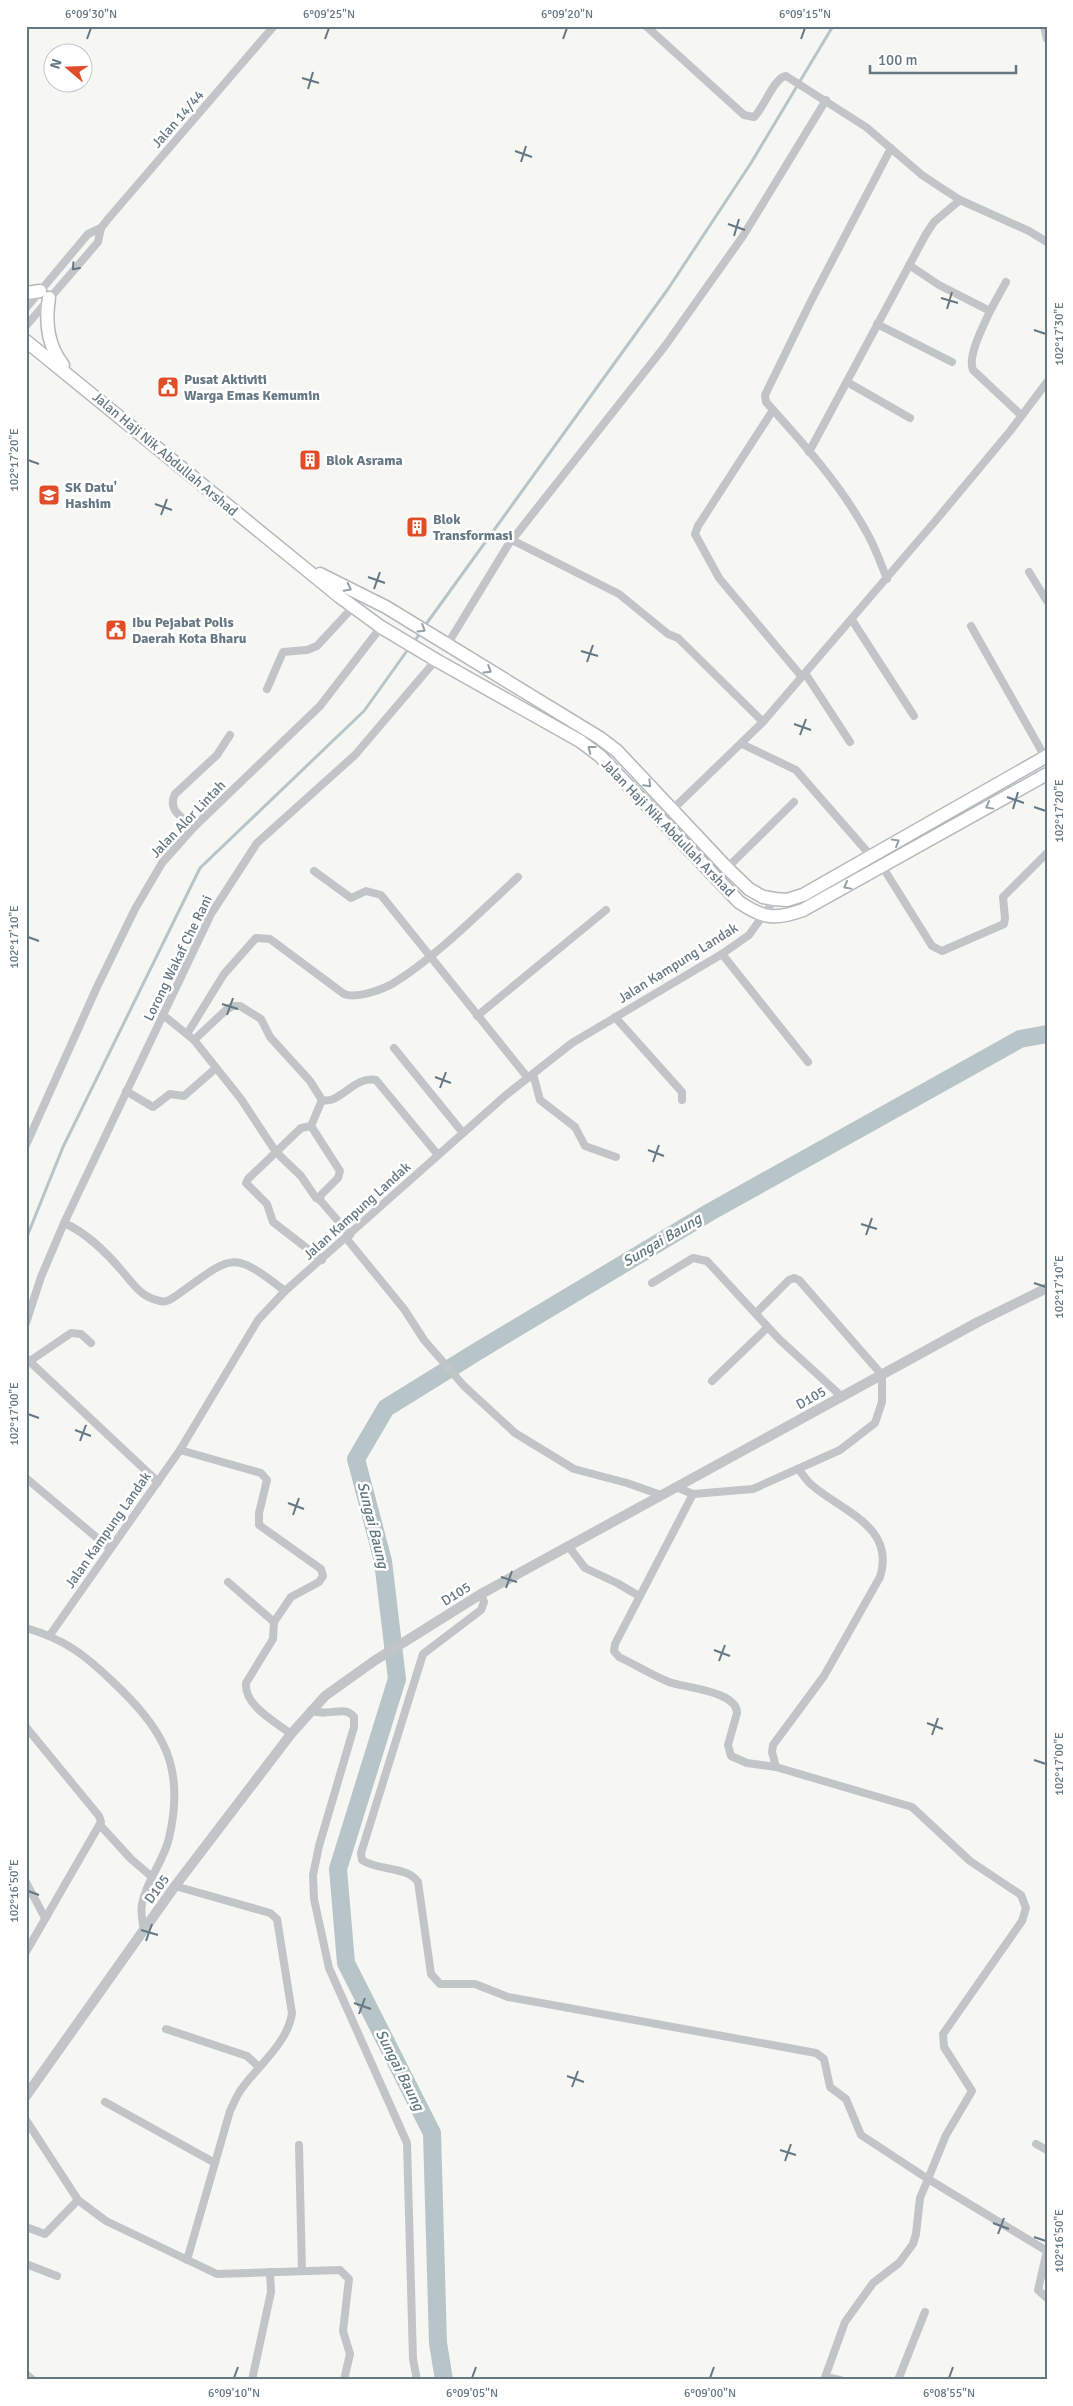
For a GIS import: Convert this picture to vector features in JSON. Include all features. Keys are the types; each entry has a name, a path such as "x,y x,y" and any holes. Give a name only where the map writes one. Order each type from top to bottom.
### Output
{"main road":[{"path":"26,293 44,294 51,342 60,362 75,378"},
{"name":"Jalan Haji Nik Abdullah Arshad","path":"26,340 75,378 265,538 340,597 384,628 436,660 580,741 600,756 739,902 764,916"},
{"name":"Jalan Haji Nik Abdullah Arshad","path":"304,567 397,614 600,738 617,751 727,868 749,889 763,897 787,900 803,895 1046,756"},
{"path":"764,916 782,918 803,910 1047,774"}],"street":[{"name":"Jalan 14/44","path":"26,326 44,294 88,234 101,228 274,26"},
{"path":"646,26 749,117 754,117 759,112 778,79 782,76 790,78 866,126 922,175 960,200 1029,231 1047,242"},
{"path":"1044,26 1047,39"},
{"path":"447,645 512,540 676,330 743,236 822,98"},
{"path":"887,579 868,533 842,494 765,400 766,391 891,148"},
{"path":"809,452 934,222 960,200"},
{"name":"Jalan 14/44","path":"26,308 44,294 98,242 101,228"},
{"path":"909,265 939,285 990,311"},
{"path":"1006,282 990,311 972,356 971,365 973,370 1021,415"},
{"path":"877,324 952,362"},
{"path":"847,382 910,418"},
{"path":"673,809 763,722 887,579 1011,430 1047,382"},
{"path":"774,410 698,526 695,534 720,578 803,675 850,742"},
{"path":"512,540 618,594 668,634 678,638 763,722"},
{"path":"1029,572 1047,601"},
{"path":"267,689 283,652 307,650 317,646 354,606"},
{"path":"852,620 914,716"},
{"path":"971,626 1046,756"},
{"name":"Jalan Alor Lintah","path":"26,1145 97,987 140,900 162,863 194,827 320,706 384,628"},
{"name":"Lorong Wakaf Che Rani","path":"26,1323 41,1277 64,1223 211,914 257,843 355,756 436,660"},
{"path":"194,827 177,814 172,807 172,800 175,794 217,755 230,736"},
{"path":"742,744 796,770 872,856"},
{"path":"727,868 794,802"},
{"path":"882,866 932,946 942,951 1004,924 1003,897 1047,853"},
{"path":"314,872 350,898 366,891 381,895 477,1016 530,1076 540,1100 575,1127 585,1146 616,1157"},
{"path":"187,1034 224,974 256,938 272,940 349,996 355,996 391,985 429,956 518,878"},
{"name":"Jalan Kampung Landak","path":"50,1635 109,1548 180,1450 258,1320 285,1291 530,1076 572,1043 722,954 749,935 774,899"},
{"path":"477,1016 606,910"},
{"path":"722,954 808,1062"},
{"path":"194,1040 226,1010 233,1006 240,1006 261,1019 270,1037 310,1081 322,1100"},
{"path":"164,1015 194,1040 241,1099 276,1152 301,1176 316,1198 320,1200 404,1309 425,1341 464,1386 515,1433 566,1464 661,1495"},
{"path":"615,1017 681,1091 682,1100"},
{"path":"394,1048 463,1133"},
{"path":"126,1091 149,1106 156,1106 170,1094 184,1096 216,1068"},
{"path":"322,1100 330,1100 364,1080 376,1080 438,1155"},
{"path":"311,1126 322,1100"},
{"path":"311,1126 301,1128 248,1179 247,1185 267,1204 273,1222 322,1260"},
{"path":"311,1126 340,1171 338,1178 321,1195 320,1200"},
{"path":"64,1223 77,1228 122,1271 138,1291 159,1301 170,1300 213,1269 227,1263 236,1262 252,1266 285,1291"},
{"path":"652,1283 693,1258 707,1261 756,1313 767,1328 841,1396"},
{"path":"676,1487 693,1494 752,1489 840,1450 875,1423 882,1402 882,1375 797,1279 791,1278 756,1313"},
{"name":"D105","path":"26,2096 175,1886 292,1734 325,1696 374,1661 481,1594 841,1396 1047,1288"},
{"path":"712,1382 767,1328"},
{"path":"91,1343 81,1334 71,1333 28,1360 158,1482"},
{"path":"180,1450 262,1473 267,1480 259,1513 259,1525 321,1569 323,1576 319,1582 291,1596 274,1622 273,1639 246,1684 245,1690 257,1707 292,1734"},
{"path":"776,1767 772,1752 773,1745 824,1676 884,1566 884,1552 877,1538 860,1518 812,1486 798,1469"},
{"path":"26,1478 109,1548"},
{"path":"693,1494 615,1644 616,1655 670,1683 717,1694 731,1701 737,1709 737,1713 728,1745 728,1753 747,1763 776,1767 912,1807 970,1860 1016,1890 1024,1901 1026,1908 1022,1921 944,2032 944,2047 972,2091 946,2135 920,2198 913,2244 899,2263 873,2282 844,2322 825,2379 840,2380"},
{"path":"569,1547 585,1568 639,1596"},
{"path":"228,1582 274,1622"},
{"path":"481,1594 484,1602 480,1610 423,1654 362,1853 362,1860 369,1865 409,1874 418,1882 431,1974 434,1980 448,1986 475,1984 508,1997 816,2053 826,2061 830,2087 846,2099 861,2135 928,2179 1047,2251 1038,2290 1047,2298"},
{"path":"26,1628 50,1635 89,1659 131,1698 151,1721 165,1747 175,1784 175,1806 169,1840 142,1904 144,1931"},
{"path":"311,1710 326,1714 342,1710 349,1712 354,1717 354,1727 319,1846 313,1874 314,1899 330,1968 407,2142 413,2359 417,2380"},
{"path":"26,1727 99,1816 100,1825 131,1860 152,1878"},
{"path":"26,1952 100,1825"},
{"path":"26,1882 45,1918"},
{"path":"175,1886 270,1913 278,1919 292,2013 290,2024 284,2036 241,2089 230,2111 187,2260"},
{"path":"166,2029 247,2056 259,2067"},
{"path":"105,2102 215,2163"},
{"path":"26,2120 78,2200 106,2221 187,2260 217,2274 340,2270 349,2279 343,2332 350,2354 344,2380"},
{"path":"1036,2144 1047,2150"},
{"path":"300,2145 302,2271"},
{"path":"26,2227 45,2234 78,2200"},
{"path":"26,2264 57,2276"},
{"path":"252,2380 270,2297 270,2272"},
{"path":"898,2380 925,2312"},
{"path":"26,2374 33,2380"}],"waterway":[{"path":"424,627 668,289 751,163 833,26"},
{"path":"413,643 421,632"},
{"path":"26,1239 63,1147 200,868 364,711 409,648"},
{"name":"Sungai Baung","path":"444,2380 438,2343 432,2133 346,1963 338,1869 397,1679 383,1561 356,1459 386,1408 478,1351 710,1212 1020,1039 1047,1034"}],"place":[{"name":"Pusat Aktiviti Warga Emas Kemumin","path":"168,387"},
{"name":"Blok Asrama","path":"310,460"},
{"name":"SK Datu' Hashim","path":"49,495"},
{"name":"Blok Transformasi","path":"417,527"},
{"name":"Ibu Pejabat Polis Daerah Kota Bharu","path":"116,630"}]}
